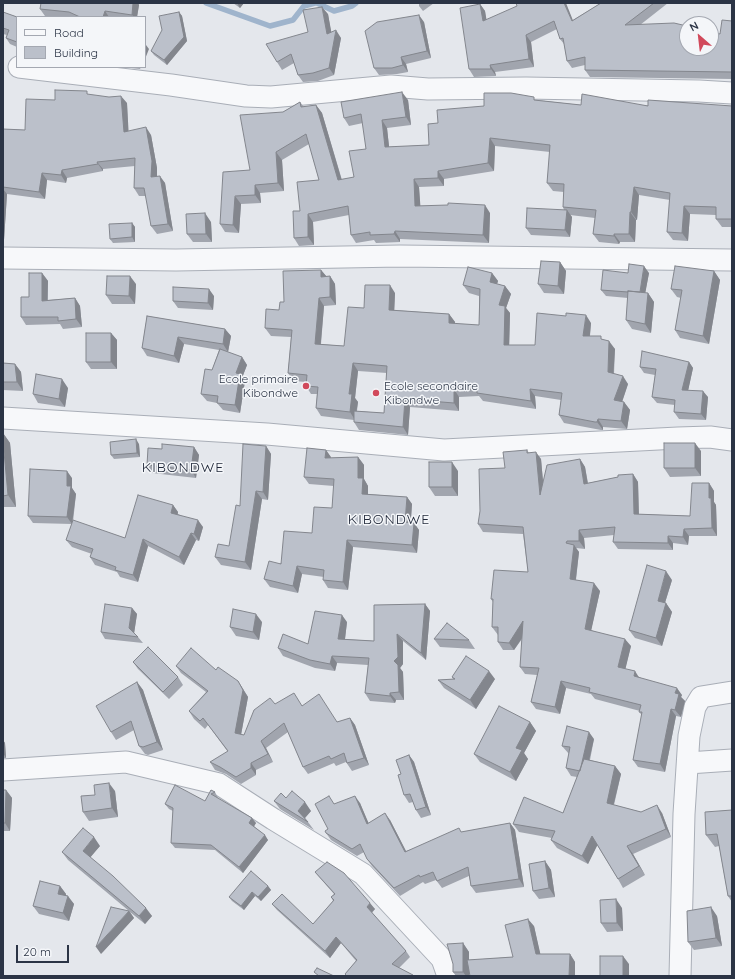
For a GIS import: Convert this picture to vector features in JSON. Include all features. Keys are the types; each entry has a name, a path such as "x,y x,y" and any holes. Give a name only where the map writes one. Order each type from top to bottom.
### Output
{"street":[{"path":"3,65 16,67"},
{"path":"26,68 171,85 246,96 271,97 391,86 428,89 557,89 732,93"},
{"path":"3,258 176,260 400,256 732,260"},
{"path":"3,418 267,434 444,450 678,438 710,437 732,440"},
{"path":"680,976 684,814 689,736 697,702 705,695 732,692"},
{"path":"688,763 732,760"},
{"path":"3,770 126,762 219,784 272,819 363,874 442,959 448,976"}],"building":[{"path":"41,3 133,3 132,15 105,11 103,16 78,16 69,12 40,9"},
{"path":"516,3 564,3 572,21 601,3 654,3 625,25 674,23 679,24 679,56 719,56 719,34 722,20 732,21 732,72 585,70 585,57 567,61 563,38 560,39 554,21 526,35 529,59 490,65 491,69 469,69 460,8 480,4 483,21 517,6"},
{"path":"322,7 327,34 336,30 329,68 313,73 298,75 291,54 277,62 266,44 308,32 303,10"},
{"path":"3,12 16,17 16,42 6,38 9,30 3,28"},
{"path":"179,12 184,37 164,60 151,51 162,30 159,16"},
{"path":"419,15 427,51 401,57 403,65 392,68 374,68 365,31 377,22"},
{"path":"55,90 87,91 87,94 109,97 121,96 124,132 146,127 152,161 151,177 160,176 168,224 151,226 144,188 134,188 135,158 97,162 98,164 62,170 61,175 42,173 39,192 3,187 3,129 25,130 26,99 55,100"},
{"path":"402,92 406,117 382,120 385,147 429,145 428,124 438,123 437,110 484,106 484,93 511,93 534,97 534,100 581,105 582,94 648,106 648,100 732,106 732,219 716,219 716,207 684,206 682,233 667,232 670,193 634,187 630,212 629,234 614,234 614,236 593,234 596,210 563,207 564,184 547,183 550,145 490,138 488,163 438,171 438,178 414,179 415,206 448,205 448,203 485,205 483,235 395,231 394,234 370,235 370,232 351,235 348,206 308,214 308,237 294,238 293,211 300,211 297,182 319,180 306,134 276,152 278,183 255,185 255,195 235,196 233,225 220,224 223,172 250,170 240,115 283,112 300,102 301,107 316,105 338,180 354,177 349,151 366,149 361,114 344,118 341,102"},
{"path":"527,208 567,210 565,230 526,228"},
{"path":"205,213 206,234 187,234 186,214"},
{"path":"132,223 132,237 110,239 109,224"},
{"path":"541,261 560,262 558,286 538,284"},
{"path":"629,264 644,266 640,292 601,290 603,270 628,273"},
{"path":"675,266 714,271 703,336 675,330 682,290 671,289"},
{"path":"468,267 492,273 490,282 505,286 499,305 505,306 504,345 535,345 537,313 566,316 566,313 586,315 583,336 601,336 601,339 609,341 608,372 623,376 614,400 624,402 621,421 598,419 597,422 595,422 559,415 562,393 530,389 531,401 477,393 477,389 454,389 454,403 405,399 403,427 354,422 354,411 384,413 387,366 353,363 349,394 352,394 350,412 316,408 318,387 306,386 307,375 288,373 292,330 265,328 266,309 279,310 280,302 284,302 283,271 321,270 321,277 330,276 330,297 319,298 315,344 344,346 348,307 364,308 365,285 390,285 389,310 449,314 449,323 479,325 480,289 463,285"},
{"path":"29,273 42,273 42,301 75,298 76,319 58,321 58,317 21,317 21,297 29,297"},
{"path":"107,276 130,276 129,296 106,295"},
{"path":"173,287 209,289 208,303 173,301"},
{"path":"628,291 648,293 645,324 626,320"},
{"path":"147,316 225,329 223,344 178,337 174,356 142,348"},
{"path":"86,333 111,333 111,362 86,362"},
{"path":"220,349 242,357 236,373 240,374 235,405 217,403 218,396 201,394 205,369 212,370"},
{"path":"642,351 689,362 682,390 703,391 701,414 674,412 675,400 652,397 656,369 640,367"},
{"path":"3,363 15,364 17,382 3,382"},
{"path":"36,374 62,379 59,399 33,394"},
{"path":"136,439 137,453 111,455 110,442"},
{"path":"3,441 8,495 3,496"},
{"path":"664,443 695,443 695,468 664,468"},
{"path":"162,444 194,447 191,470 147,465 148,448 162,449"},
{"path":"243,444 266,446 263,492 256,491 245,562 215,557 218,544 229,546 236,505 240,506"},
{"path":"307,448 326,450 325,458 358,457 358,478 363,478 362,494 407,497 405,522 414,523 412,545 347,540 343,582 323,580 324,570 297,566 293,586 264,579 269,561 281,564 284,531 312,533 314,507 332,508 334,479 304,477"},
{"path":"527,450 527,453 536,452 540,495 547,465 580,459 584,484 618,477 618,475 633,474 634,514 690,516 692,483 709,483 712,528 684,529 683,537 668,536 668,543 613,542 615,527 579,530 579,541 567,541 566,543 574,545 570,579 594,583 585,629 625,639 618,667 635,671 634,676 677,688 675,693 679,694 675,710 671,709 660,764 633,760 642,712 639,712 641,705 589,692 590,688 561,681 555,707 531,702 539,668 520,667 523,621 509,643 498,642 498,627 492,627 493,599 491,599 494,570 528,572 523,527 478,524 480,511 479,469 505,468 503,452"},
{"path":"429,462 452,462 452,487 429,487"},
{"path":"30,469 67,471 67,486 71,486 67,517 28,516"},
{"path":"138,495 173,505 171,513 198,520 194,534 191,533 179,557 143,539 133,575 115,570 116,567 90,557 93,549 66,540 73,520 125,538"},
{"path":"647,565 666,571 658,601 666,603 656,638 629,630"},
{"path":"105,604 132,608 129,628 138,637 101,632"},
{"path":"425,604 421,653 397,634 398,657 394,661 398,665 399,692 390,693 390,696 365,693 369,658 332,656 330,664 310,660 278,648 283,634 308,644 315,611 342,615 338,639 374,641 374,605"},
{"path":"233,609 256,614 253,632 230,627"},
{"path":"447,623 469,640 434,639"},
{"path":"148,647 178,677 163,692 133,662"},
{"path":"191,648 216,670 218,667 238,681 243,690 235,733 244,735 254,710 270,698 275,704 294,693 302,706 319,694 337,722 350,718 364,758 347,763 344,753 331,759 329,756 303,767 284,723 261,741 268,754 251,763 251,768 236,777 210,762 228,751 203,718 200,721 189,711 208,691 176,666"},
{"path":"466,656 489,671 470,700 438,680 455,679 452,677"},
{"path":"137,682 157,742 143,747 139,746 131,721 111,732 96,706"},
{"path":"499,706 530,722 516,748 522,750 510,772 474,754"},
{"path":"567,726 589,732 580,771 566,768 570,747 562,746"},
{"path":"409,755 426,807 416,810 410,794 404,795 398,775 401,774 396,760"},
{"path":"584,759 615,766 607,803 641,812 657,805 666,829 627,846 639,866 618,879 592,836 582,856 551,840 555,831 513,824 524,797 563,813"},
{"path":"109,783 112,808 83,812 81,796 95,795 94,785"},
{"path":"175,785 205,801 211,790 215,792 211,794 252,818 249,823 265,835 239,867 211,845 171,843 173,808 165,804"},
{"path":"3,790 6,790 5,823 3,823"},
{"path":"292,791 305,802 298,811 308,822 274,801 281,793 286,798"},
{"path":"329,796 334,804 355,796 367,824 385,813 405,852 459,828 461,832 510,823 519,879 471,886 468,867 437,881 433,872 420,877 419,875 394,888 367,859 360,844 352,849 326,833 325,831 328,829 315,804"},
{"path":"732,810 732,896 728,896 717,834 706,835 705,812"},
{"path":"83,828 94,837 83,851 113,876 146,908 139,916 62,852"},
{"path":"545,861 549,888 533,891 529,864"},
{"path":"327,862 344,873 370,903 367,907 406,951 392,964 413,975 412,976 347,976 345,974 357,960 336,937 325,951 272,904 282,894 313,924 334,900 331,897 335,894 315,872"},
{"path":"251,871 268,886 258,897 252,892 241,906 229,897"},
{"path":"40,881 60,886 58,894 68,896 63,913 33,906"},
{"path":"616,899 617,923 601,923 600,900"},
{"path":"111,907 129,911 96,947"},
{"path":"711,907 716,938 688,942 687,911"},
{"path":"528,919 536,954 570,954 569,976 470,976 467,960 513,957 505,925"},
{"path":"463,943 463,972 453,972 453,964 447,944"},
{"path":"600,956 623,956 623,976 600,976"},
{"path":"317,968 334,976 319,976 314,972"}],"waterway":[{"path":"206,3 270,26 293,20 304,6 315,3"},
{"path":"317,3 334,11 352,6 356,3"}],"place":[{"name":"Ecole primaire Kibondwe","path":"306,386"},
{"name":"Ecole secondaire Kibondwe","path":"376,393"}],"district":[{"name":"KIBONDWE","path":"183,468"},
{"name":"KIBONDWE","path":"389,520"}]}
